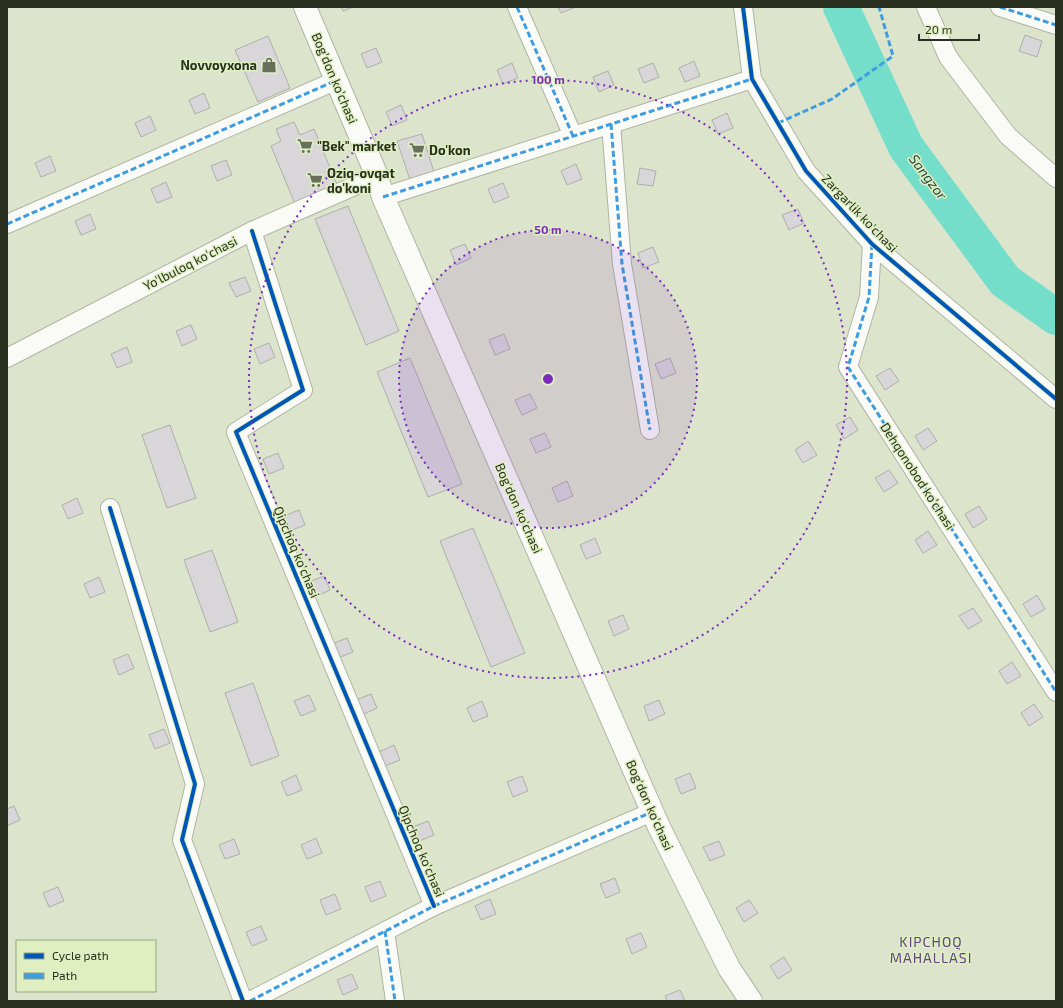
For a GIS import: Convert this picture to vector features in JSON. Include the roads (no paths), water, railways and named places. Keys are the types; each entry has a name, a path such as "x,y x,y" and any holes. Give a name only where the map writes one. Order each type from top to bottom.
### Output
{"main road":[{"name":"Bog'don ko'chasi","path":"304,7 377,176 383,197 652,812 729,968 751,1001"}],"street":[{"path":"517,7 573,136"},
{"name":"Zargarlik ko'chasi","path":"743,7 752,79 806,171 872,244 1056,399"},
{"path":"926,7 948,57 1008,136 1056,178"},
{"path":"1000,7 1056,25"},
{"path":"383,197 752,79"},
{"path":"7,224 335,81"},
{"path":"611,124 622,264 650,430"},
{"name":"Yo'lbuloq ko'chasi","path":"7,358 252,231 377,176"},
{"name":"Qipchoq ko'chasi","path":"252,231 303,390 236,432 434,906"},
{"name":"Dehqonobod ko’chasi","path":"872,244 869,297 848,366 1056,692"},
{"path":"110,508 195,784 182,840 243,1001"},
{"name":"Qipchoq ko'chasi","path":"250,1001 434,906 652,812"},
{"path":"385,931 395,1001"}],"waterway":[{"name":"Sangzor","path":"841,7 906,147 1005,281 1056,317"}],"place":[{"name":"Novvoyxona","path":"269,65"},
{"name":"\"Bek\" market","path":"305,146"},
{"name":"Do'kon","path":"417,150"},
{"name":"Oziq-ovqat do'koni","path":"315,180"}],"district":[{"name":"KIPCHOQ MAHALLASI","path":"931,950"}]}
